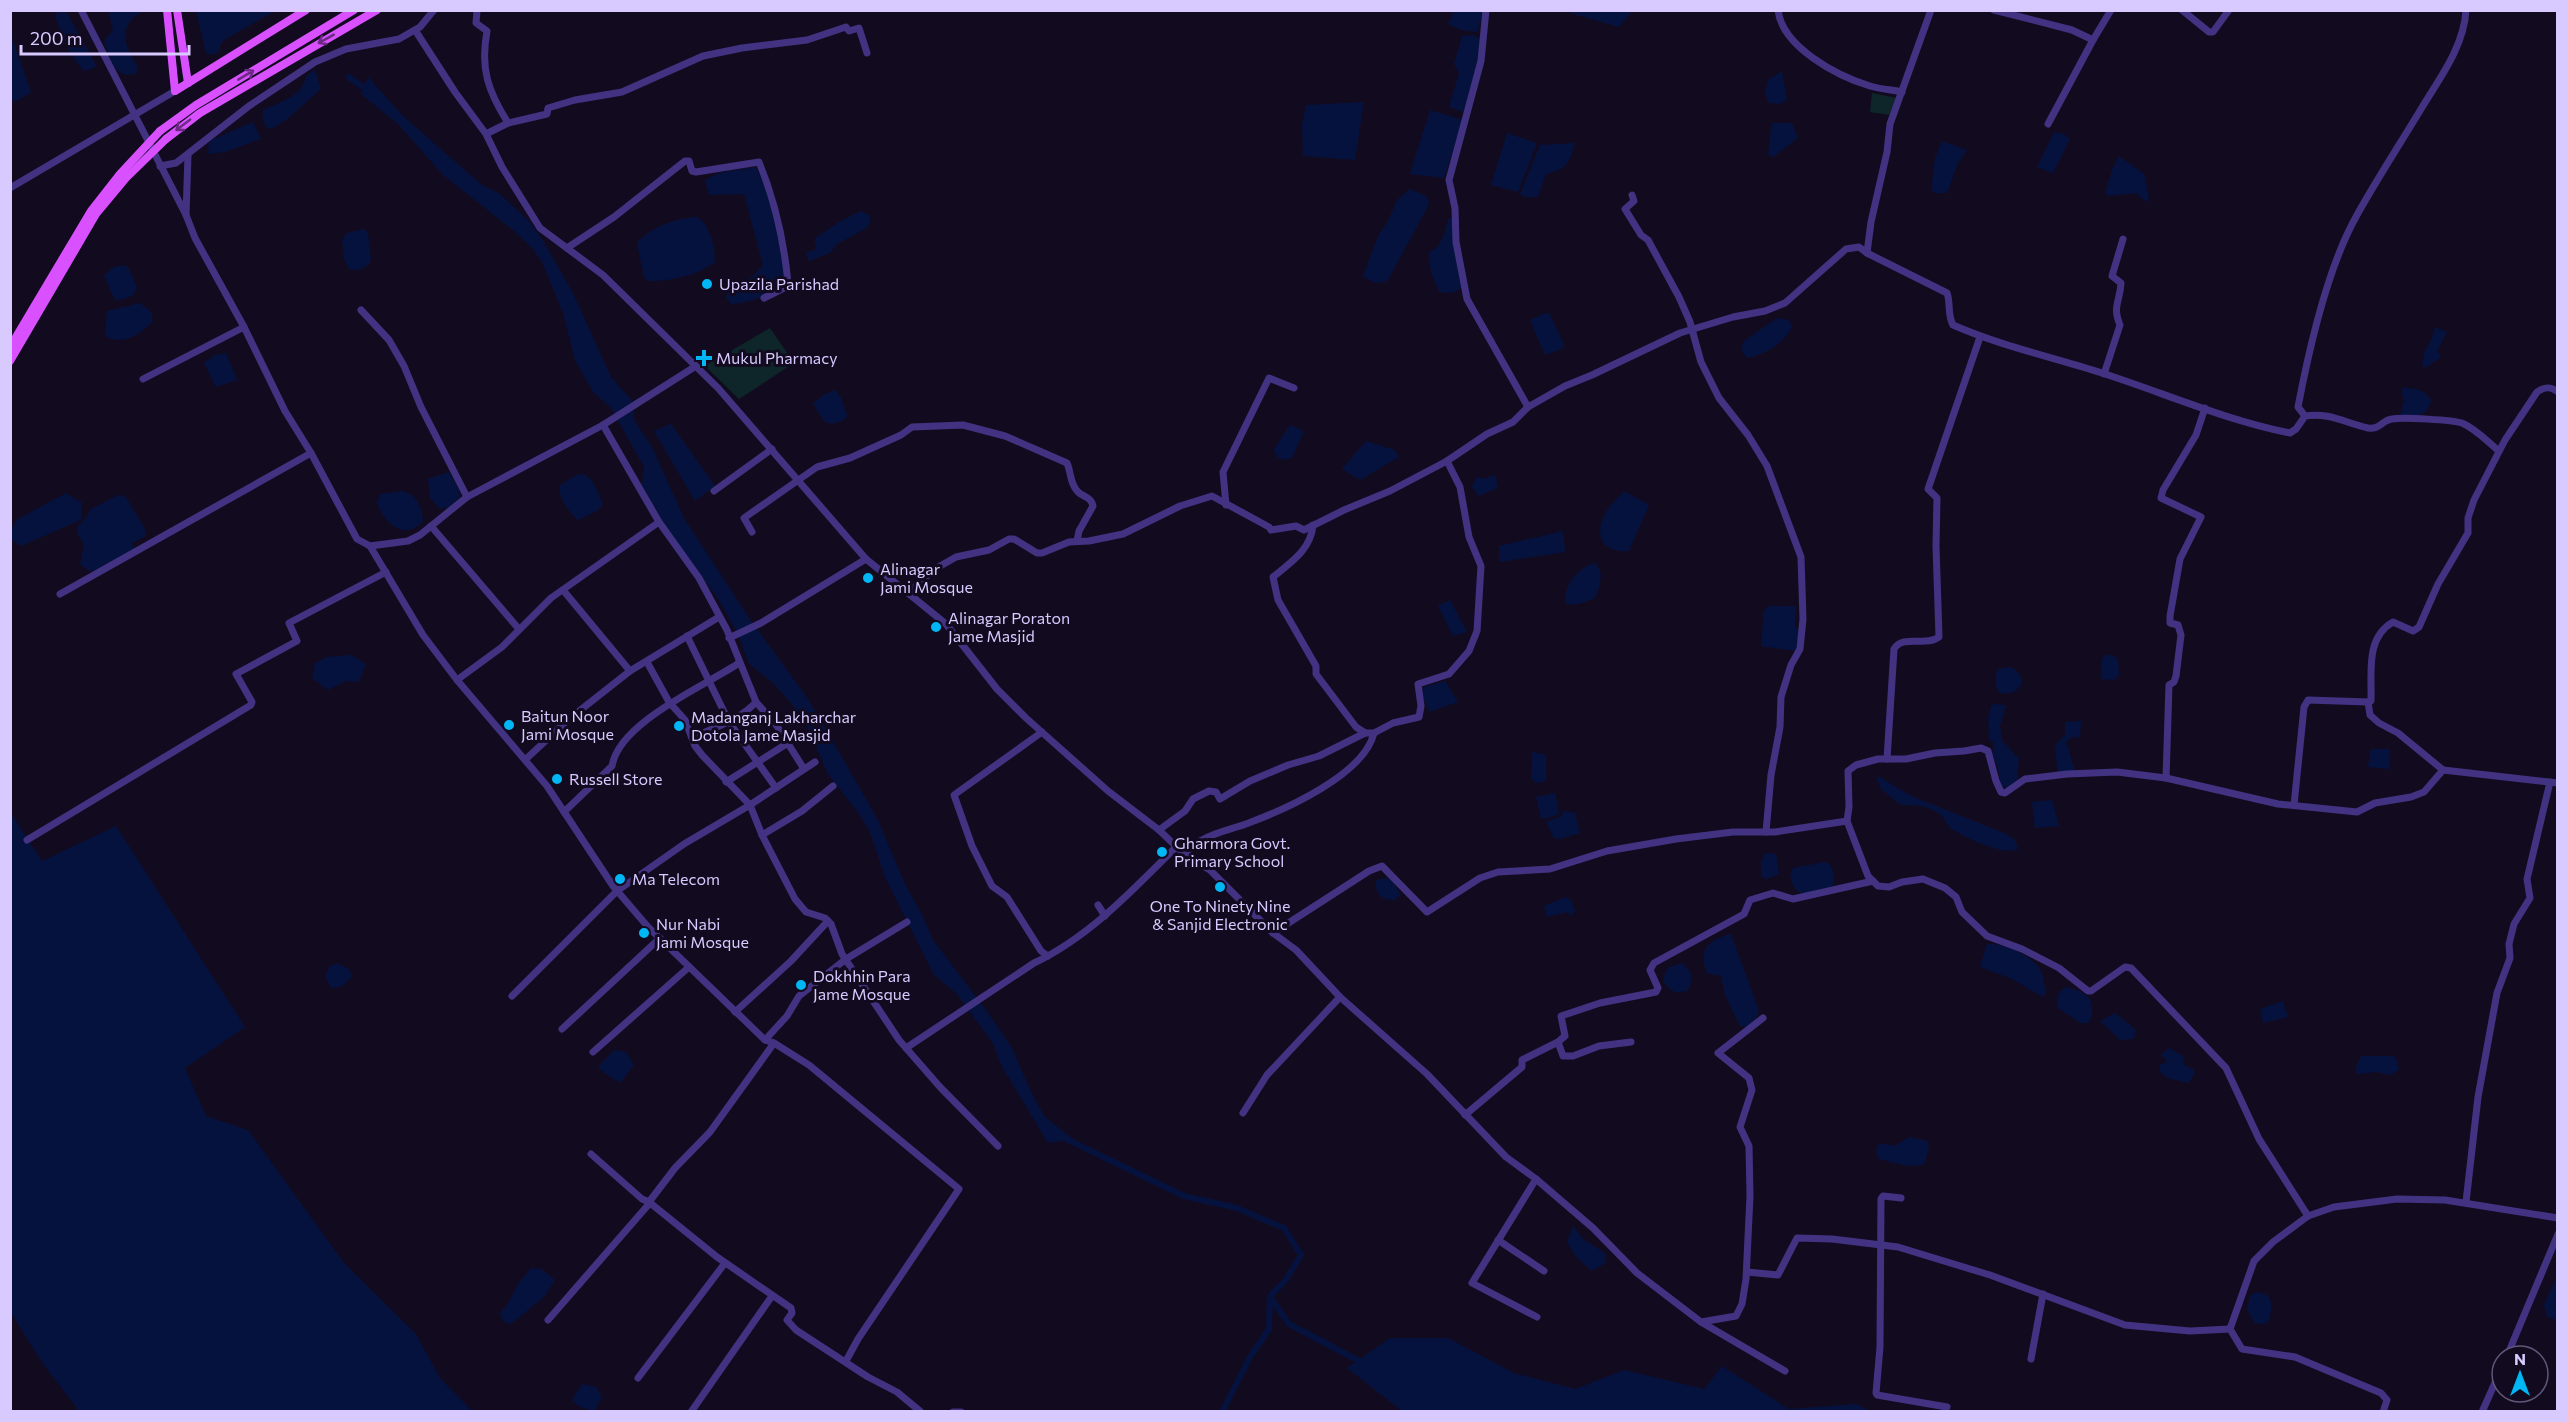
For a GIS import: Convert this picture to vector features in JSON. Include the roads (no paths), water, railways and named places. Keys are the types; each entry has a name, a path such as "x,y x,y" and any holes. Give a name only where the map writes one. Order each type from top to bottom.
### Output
{"main road":[{"path":"166,10 175,91 306,10"},
{"path":"177,10 188,83"},
{"path":"10,362 96,214 126,178 198,109 354,10"},
{"path":"10,347 91,211 120,174 160,131 377,10"}],"street":[{"path":"81,10 285,411 311,453 357,539 370,546 423,635 457,680 526,759 617,891 660,938 765,1040 774,1043 809,1065 840,1089 879,1125 960,1189 858,1339 846,1361"},
{"path":"160,166 176,163 188,155 249,106 315,62 346,49 392,42 416,30 434,10"},
{"path":"477,10 476,23 487,31 483,52 489,84 497,105 508,123"},
{"path":"1486,10 1481,61 1449,180 1455,208 1456,242 1467,298 1528,407"},
{"path":"1778,10 1783,28 1800,49 1852,80 1873,87 1902,92"},
{"path":"1868,253 1871,222 1887,152 1890,124 1931,10"},
{"path":"1994,10 2072,30 2093,40"},
{"path":"2048,124 2111,10"},
{"path":"2182,10 2209,32 2213,32 2229,10"},
{"path":"2305,416 2298,407 2307,358 2337,262 2356,217 2453,56 2466,20 2466,10"},
{"path":"486,134 508,123 547,114 548,108 575,100 622,92 703,56 742,48 807,40 846,27 849,31 859,28 867,53"},
{"path":"416,30 455,92 486,134 502,167 540,228 603,275 696,366 744,416 866,559 946,624 997,689 1108,791 1159,830 1184,854 1210,870 1274,933 1296,950 1340,997 1427,1074 1506,1157 1536,1179 1593,1228 1637,1273 1701,1322 1785,1371"},
{"path":"10,188 175,91"},
{"path":"186,215 188,155"},
{"path":"567,248 614,218 685,161 688,161 694,172 759,162 776,208 786,255 788,283 784,288 764,298"},
{"path":"1632,195 1634,201 1625,209 1641,235 1648,240 1679,297 1701,362 1719,398 1748,435 1767,466 1801,557 1803,619 1800,649 1791,665 1781,697 1780,727 1771,775 1766,832"},
{"path":"2104,374 2120,325 2116,318 2115,306 2121,283 2112,276 2123,239"},
{"path":"909,592 935,569 956,557 988,550 1009,539 1018,540 1040,554 1069,542 1089,541 1124,534 1180,506 1206,498 1214,497 1274,531 1296,526 1304,530 1390,491 1447,461 1487,434 1513,422 1528,407 1565,386 1691,329 1765,311 1785,303 1852,246 1859,247 1947,293 1950,300 1949,317 1953,325 1980,337 2104,374 2253,424 2290,432 2296,429 2305,416"},
{"path":"361,310 389,340 404,366 421,407 466,496"},
{"path":"143,379 244,327"},
{"path":"1887,759 1894,649 1897,644 1903,642 1933,642 1939,638 1937,498 1928,489 1980,337"},
{"path":"370,546 408,541 431,526 466,496 603,425 696,366"},
{"path":"1226,505 1223,472 1269,378 1294,388"},
{"path":"2466,1202 2478,1097 2497,993 2510,958 2509,944 2514,924 2530,898 2527,879 2554,782 2444,770 2398,733 2370,715 2368,702 2371,700 2372,655 2377,635 2393,622 2406,630 2413,631 2419,627 2438,584 2468,533 2469,510 2499,451 2537,392 2549,388 2558,392"},
{"path":"2166,778 2169,685 2174,682 2176,676 2181,635 2178,625 2169,623 2169,616 2180,559 2201,517 2161,498 2163,490 2196,435 2205,408"},
{"path":"2305,416 2334,416 2368,428 2377,428 2393,419 2456,422 2477,433 2499,451"},
{"path":"603,425 659,522 699,578 731,637 739,663 756,702 777,726 804,769"},
{"path":"752,532 744,518 798,478 817,467 850,458 901,435 912,427 963,425 1005,436 1067,463 1070,477 1078,492 1089,498 1094,506 1079,531 1077,541"},
{"path":"714,491 772,449"},
{"path":"60,594 311,453"},
{"path":"1159,830 1185,811 1193,799 1209,791 1216,792 1220,798 1250,781 1288,765 1319,756 1365,733 1374,733 1394,723 1419,717 1421,706 1418,684 1449,674 1469,651 1477,631 1481,566 1469,537 1460,487 1447,461"},
{"path":"457,680 502,647 518,628 563,590 659,522"},
{"path":"1313,525 1308,544 1297,557 1273,577 1278,600 1316,666 1316,674 1356,727 1365,733"},
{"path":"431,526 518,628"},
{"path":"731,637 761,623 866,559"},
{"path":"27,840 251,705 252,702 236,674 297,641 289,623 386,572"},
{"path":"563,590 630,671"},
{"path":"526,759 569,719 630,671 719,617"},
{"path":"687,636 729,722 776,788"},
{"path":"647,662 669,702 685,720 702,755 750,806 762,836 795,899 806,912 828,921 834,928 846,959 906,1048 940,1087 998,1146"},
{"path":"564,812 612,766 613,756 633,732 669,702 709,682 739,663"},
{"path":"2294,805 2304,707 2307,700 2368,702"},
{"path":"692,738 729,722 751,708 756,702"},
{"path":"1042,732 954,795 972,846 992,886 1007,897 1041,951 1048,956"},
{"path":"1184,854 1202,840 1275,812 1319,788 1358,759 1371,744 1374,733"},
{"path":"726,782 788,743"},
{"path":"2308,1216 2259,1139 2226,1068 2131,968 2125,967 2088,991 2059,968 2022,949 1987,936 1962,912 1956,897 1945,888 1923,879 1902,882 1889,887 1878,886 1857,851 1847,821 1850,807 1848,771 1867,760 1906,759 1935,753 1986,749 1989,751 1996,781 2001,792 2005,793 2025,779 2117,772 2166,778 2205,789 2294,805 2357,812 2375,803 2411,797 2424,792 2444,770"},
{"path":"512,996 617,891 684,844 750,806 815,762"},
{"path":"762,836 802,812 832,786"},
{"path":"1274,933 1369,871 1382,866 1423,911 1427,912 1480,878 1498,872 1550,870 1607,852 1676,839 1733,832 1766,832 1847,821"},
{"path":"906,1048 960,1010 1048,956 1106,916 1176,847"},
{"path":"1465,1115 1522,1067 1522,1060 1558,1042 1565,1036 1561,1016 1600,1003 1656,992 1658,988 1650,970 1654,963 1744,914 1750,900 1773,893 1793,899 1873,881"},
{"path":"1098,905 1106,916"},
{"path":"735,1012 791,961 828,921"},
{"path":"765,1040 787,1016 799,996 846,959 907,922"},
{"path":"562,1029 660,938"},
{"path":"593,1052 689,967"},
{"path":"1243,1113 1267,1075 1340,997"},
{"path":"1701,1322 1736,1316 1742,1304 1747,1272 1749,1146 1740,1127 1752,1084 1749,1078 1718,1053 1763,1018"},
{"path":"1558,1042 1563,1056 1573,1056 1599,1046 1631,1042"},
{"path":"548,1320 649,1203 675,1168 710,1132 774,1043"},
{"path":"591,1154 642,1199 725,1263 791,1308 792,1313 787,1320 796,1330 868,1377 897,1392 921,1412"},
{"path":"1536,1179 1472,1283 1537,1317"},
{"path":"1901,1198 1883,1196 1881,1199 1880,1347 1877,1395 1947,1407"},
{"path":"2230,1329 2254,1260 2273,1242 2308,1216 2334,1207 2397,1199 2466,1202 2558,1218"},
{"path":"2512,1344 2558,1233"},
{"path":"1747,1272 1780,1274 1794,1241 1800,1238 1880,1245 1920,1253 2043,1294 2125,1325 2190,1330 2230,1329"},
{"path":"1498,1240 1544,1271"},
{"path":"638,1378 725,1263"},
{"path":"2031,1359 2043,1294"},
{"path":"691,1412 772,1296"},
{"path":"2230,1329 2242,1349 2295,1357 2381,1393 2387,1400 2383,1412"},
{"path":"2482,1412 2490,1394"},
{"path":"953,1412 961,1412"}],"waterway":[{"path":"349,77 368,91"},
{"path":"1062,1137 1184,1196 1237,1208 1284,1228 1301,1255 1285,1281 1270,1296 1269,1329 1250,1357 1222,1412"},
{"path":"1270,1297 1289,1324 1365,1364"}],"place":[{"name":"Upazila Parishad","path":"707,284"},
{"name":"Mukul Pharmacy","path":"704,358"},
{"name":"Alinagar Jami Mosque","path":"868,578"},
{"name":"Alinagar Poraton Jame Masjid","path":"936,627"},
{"name":"Baitun Noor Jami Mosque","path":"509,725"},
{"name":"Madanganj Lakharchar Dotola Jame Masjid","path":"679,726"},
{"name":"Russell Store","path":"557,779"},
{"name":"Gharmora Govt. Primary School","path":"1162,852"},
{"name":"Ma Telecom","path":"620,879"},
{"name":"One To Ninety Nine & Sanjid Electronic","path":"1220,887"},
{"name":"Nur Nabi Jami Mosque","path":"644,933"},
{"name":"Dokhhin Para Jame Mosque","path":"801,985"}]}
